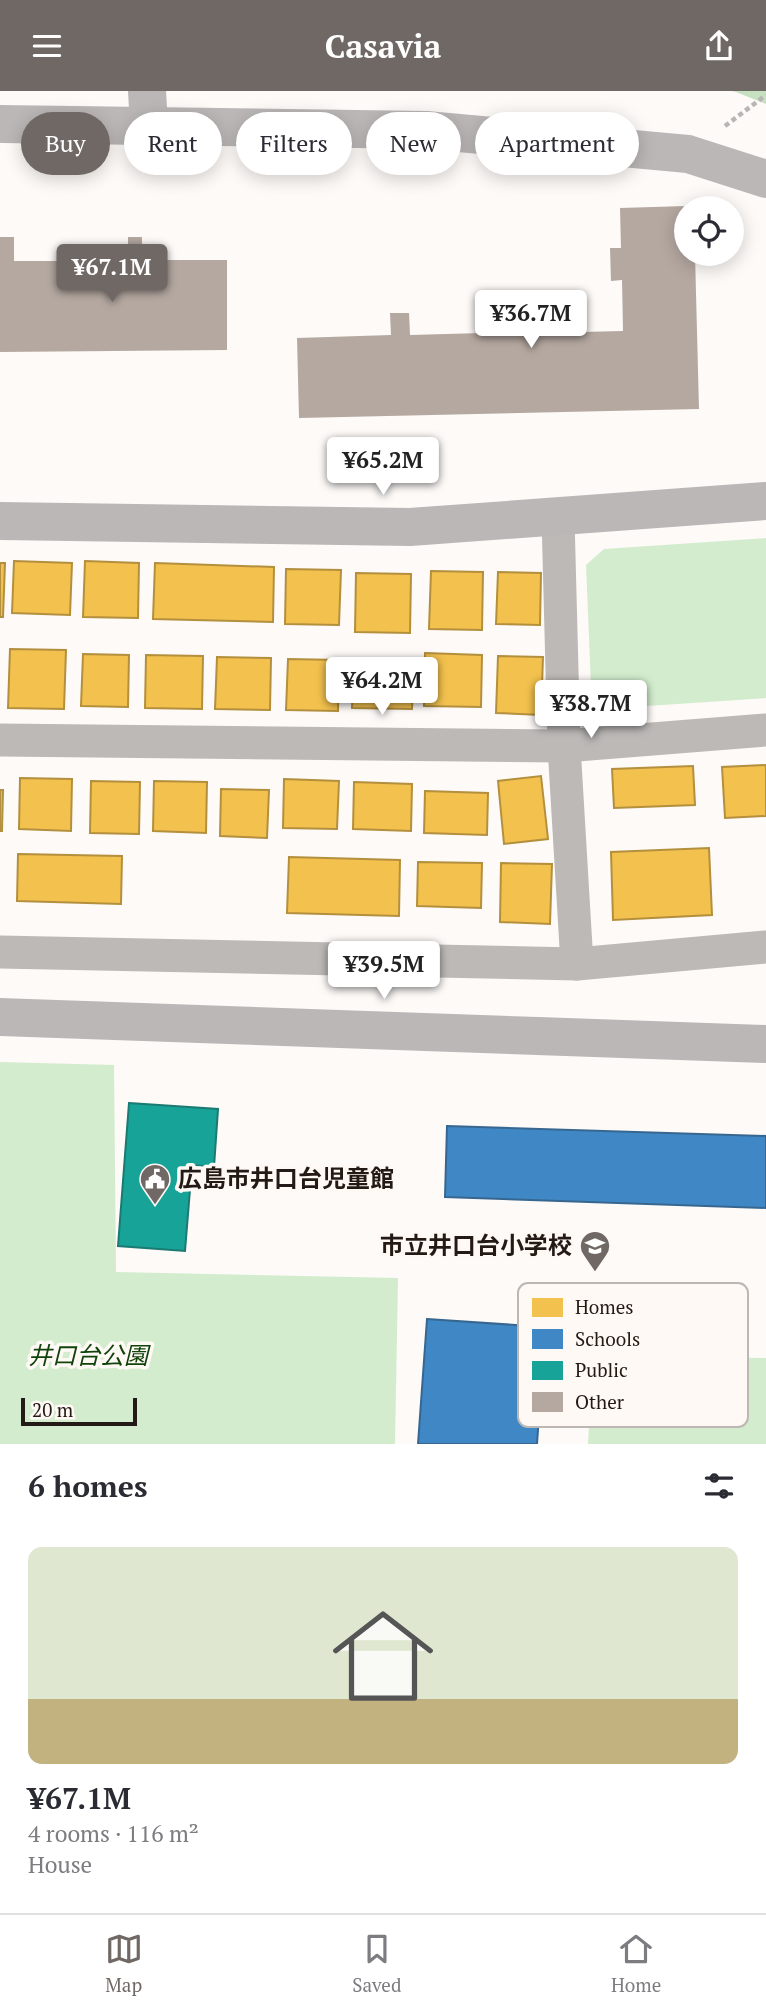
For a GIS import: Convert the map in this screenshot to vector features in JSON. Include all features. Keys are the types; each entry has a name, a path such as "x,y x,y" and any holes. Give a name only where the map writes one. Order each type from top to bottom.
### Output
{"street":[{"path":"0,124 148,109 569,141 688,154 766,179"},
{"path":"0,521 410,527 766,501"},
{"path":"558,518 564,746 577,964"},
{"path":"0,740 564,746 766,730"},
{"path":"0,952 577,964 766,947"},
{"path":"0,1017 766,1044"}],"green space":[{"path":"732,91 766,91 766,104 736,92"},
{"path":"766,538 766,698 617,708 591,686 586,565 604,549"},
{"name":"井口台公園","path":"0,1062 114,1065 116,1272 398,1278 395,1444 0,1444"},
{"path":"748,1358 766,1358 766,1444 588,1444 589,1427 748,1427"}],"building: Homes":[{"path":"14,561 72,563 70,615 12,613"},
{"path":"85,561 139,563 138,618 83,617"},
{"path":"0,563 5,563 3,617 0,617"},
{"path":"155,563 274,567 273,622 153,619"},
{"path":"286,569 341,570 339,625 285,624"},
{"path":"431,571 483,572 482,630 429,629"},
{"path":"498,572 541,573 540,625 496,624"},
{"path":"356,573 411,574 410,633 355,632"},
{"path":"10,649 66,650 64,709 8,708"},
{"path":"425,653 482,655 481,707 424,706"},
{"path":"83,654 129,655 128,707 81,706"},
{"path":"146,655 203,656 202,709 145,708"},
{"path":"498,656 543,657 541,715 496,713"},
{"path":"217,657 271,658 270,710 215,709"},
{"path":"354,658 414,659 412,709 352,708"},
{"path":"288,659 339,660 338,711 286,710"},
{"path":"766,765 766,816 725,818 722,767"},
{"path":"693,766 695,805 614,808 612,769"},
{"path":"541,776 548,839 504,844 498,781"},
{"path":"20,778 72,779 71,831 19,829"},
{"path":"284,779 339,781 337,829 283,828"},
{"path":"91,781 140,782 139,834 90,833"},
{"path":"154,781 207,782 206,833 153,831"},
{"path":"354,782 412,784 411,831 353,829"},
{"path":"221,789 269,790 267,838 220,836"},
{"path":"0,790 3,790 2,831 0,831"},
{"path":"425,791 488,793 487,835 424,833"},
{"path":"709,848 712,915 613,920 611,852"},
{"path":"18,854 122,856 121,904 17,901"},
{"path":"289,857 400,860 399,916 287,913"},
{"path":"418,862 482,863 481,908 417,906"},
{"path":"501,863 552,864 550,924 500,922"}],"building: Schools":[{"path":"447,1126 766,1136 766,1208 445,1197"},
{"path":"427,1319 518,1325 518,1427 538,1427 537,1444 418,1444"}],"building: Public":[{"name":"広島市井口台児童館","path":"129,1103 218,1109 214,1167 192,1165 185,1251 118,1246"}],"building: Other":[{"path":"674,206 674,266 695,266 699,409 299,418 297,338 391,335 390,313 409,313 410,335 562,331 562,311 579,311 580,332 623,331 622,280 611,281 610,248 621,248 620,208"},
{"path":"0,237 14,237 14,261 128,261 128,237 142,237 142,260 227,260 227,350 0,352"}],"place":[{"name":"広島市井口台児童館","path":"155,1206"},
{"name":"市立井口台小学校","path":"595,1273"}]}
